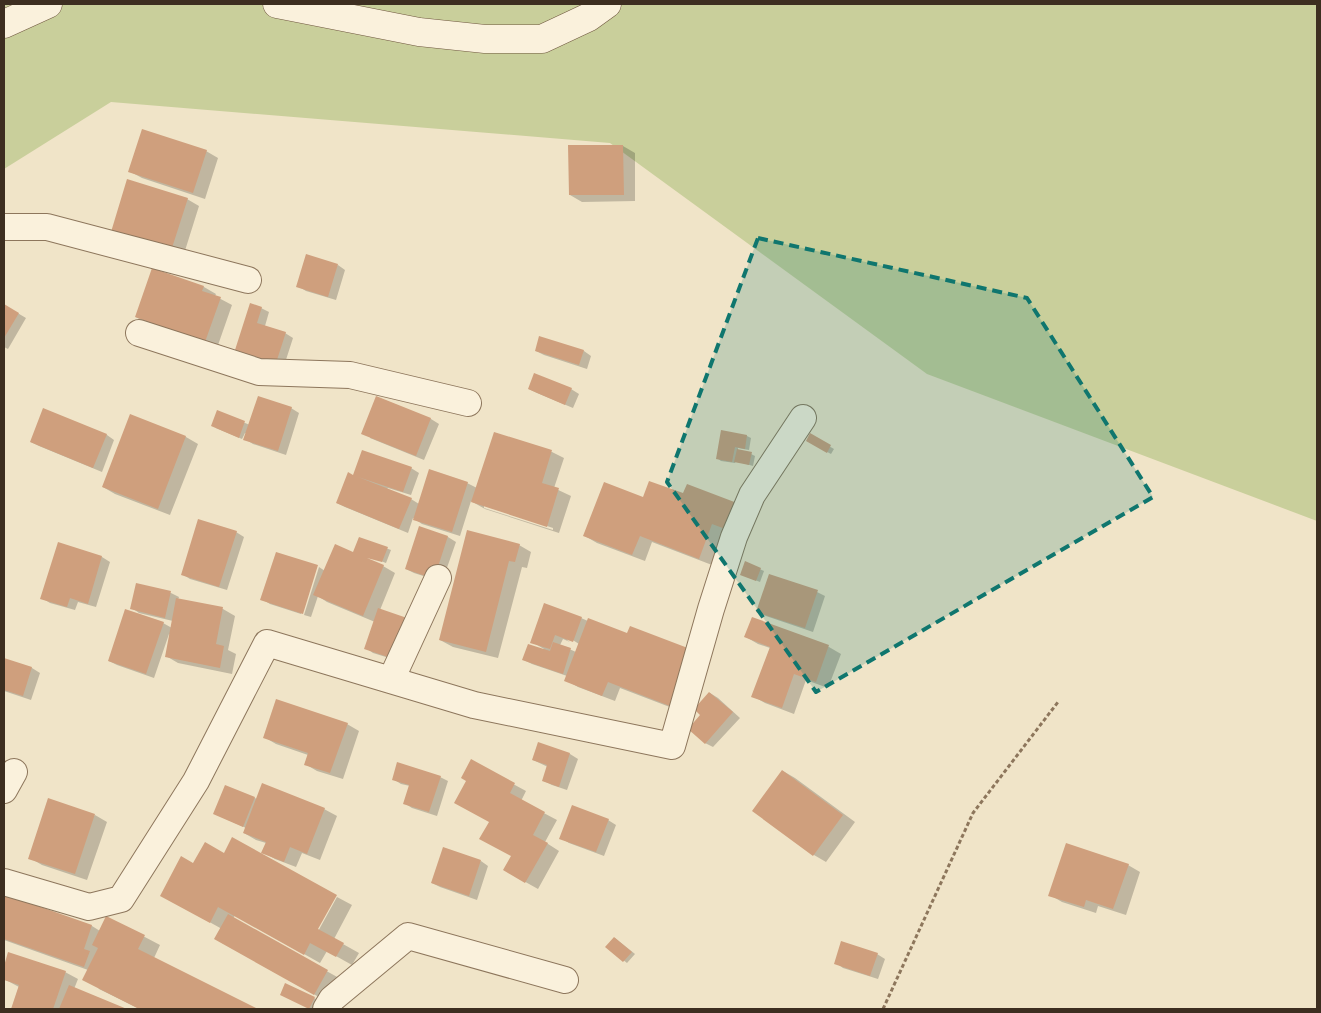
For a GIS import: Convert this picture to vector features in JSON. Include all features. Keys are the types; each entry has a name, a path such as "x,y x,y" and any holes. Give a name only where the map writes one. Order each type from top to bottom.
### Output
{"main road":[{"path":"4,24 48,4"},
{"path":"277,4 419,32 485,39 542,39 589,17 607,4"}],"street":[{"path":"4,226 47,227 248,280"},
{"path":"139,333 259,372 350,375 468,403"},
{"path":"4,882 89,907 121,899 196,781 267,643 474,705 672,746 711,608 734,537 752,495 803,418"},
{"path":"391,680 438,578"},
{"path":"326,1009 332,999 408,936 565,980"}],"path":[{"path":"883,1009 973,813 1058,702"}],"highlighted area":[{"path":"758,238 1027,298 1153,497 816,692 667,482"}],"green space":[{"path":"4,4 1317,4 1317,521 927,374 610,143 111,102 4,169"}],"building":[{"path":"142,129 207,150 193,193 128,172"},
{"path":"568,145 623,145 624,195 569,195"},
{"path":"127,179 188,198 171,251 111,232"},
{"path":"306,254 338,264 328,297 296,287"},
{"path":"152,268 204,286 202,291 221,297 205,342 135,317"},
{"path":"250,303 262,307 257,323 286,332 276,363 235,350"},
{"path":"4,304 19,313 4,338"},
{"path":"539,336 584,350 579,365 535,351"},
{"path":"534,373 572,388 565,405 528,389"},
{"path":"258,396 292,407 278,451 243,440"},
{"path":"376,396 431,418 416,456 361,434"},
{"path":"43,408 107,434 93,468 30,442"},
{"path":"217,410 245,421 239,438 211,426"},
{"path":"130,414 186,436 158,509 102,487"},
{"path":"721,430 747,435 745,449 735,447 732,462 716,459"},
{"path":"494,432 552,450 542,483 559,488 547,527 471,502"},
{"path":"810,433 831,445 827,453 806,441"},
{"path":"737,449 752,452 749,465 734,462"},
{"path":"362,450 412,467 403,492 358,477 412,498 399,529 336,503 348,472 353,475"},
{"path":"429,469 468,482 452,532 413,520"},
{"path":"649,481 683,493 687,484 737,503 728,530 712,524 699,559 640,536 632,555 583,536 604,482 643,497"},
{"path":"198,519 237,531 219,587 181,575"},
{"path":"419,526 448,536 434,579 405,569"},
{"path":"467,530 520,544 515,562 509,561 486,652 439,640"},
{"path":"359,537 388,547 382,562 367,558 384,565 363,616 313,595 335,544 353,552"},
{"path":"58,542 102,556 88,604 70,598 67,607 40,599"},
{"path":"276,552 318,565 303,614 260,600"},
{"path":"745,561 761,568 756,581 740,575"},
{"path":"769,574 818,590 805,628 756,612"},
{"path":"136,583 171,591 165,618 130,609"},
{"path":"176,598 223,607 216,644 224,646 220,668 165,657"},
{"path":"544,603 582,617 573,642 555,635 550,649 530,643"},
{"path":"378,608 407,618 394,659 364,649"},
{"path":"125,609 164,622 146,674 108,661"},
{"path":"752,617 829,645 816,682 794,674 782,708 751,697 770,647 744,637"},
{"path":"588,618 627,633 630,626 693,650 675,708 608,682 602,696 564,681"},
{"path":"553,642 571,648 563,674 522,660 528,644 550,651"},
{"path":"4,658 32,667 23,696 4,690"},
{"path":"709,692 733,712 705,744 688,729 700,715 694,709"},
{"path":"276,699 348,723 330,773 304,765 308,753 263,738"},
{"path":"538,742 570,753 559,787 542,781 547,765 532,760"},
{"path":"471,759 515,783 510,793 545,812 533,835 548,843 525,883 503,870 511,856 479,839 489,822 454,803 466,781 461,778"},
{"path":"397,762 441,776 429,812 403,804 409,785 392,780"},
{"path":"782,770 843,815 813,856 752,811"},
{"path":"262,783 325,808 307,854 290,847 284,862 261,853 266,842 243,833"},
{"path":"225,785 255,797 243,827 213,814"},
{"path":"48,798 95,814 75,874 28,859"},
{"path":"572,805 609,819 596,852 559,839"},
{"path":"232,837 337,895 318,929 344,943 336,957 310,943 304,955 218,907 210,923 160,896 181,856 193,863 205,842 224,853"},
{"path":"1066,843 1129,864 1113,909 1086,900 1084,907 1048,896"},
{"path":"443,847 481,860 469,896 431,883"},
{"path":"4,894 92,925 84,949 90,951 84,967 4,939"},
{"path":"228,914 328,970 314,995 214,939"},
{"path":"106,916 145,935 138,949 258,1009 139,1009 82,980 98,948 92,945"},
{"path":"614,937 632,952 623,962 605,947"},
{"path":"841,941 878,953 870,976 834,964"},
{"path":"8,952 66,971 53,1009 11,1009 19,985 4,980 4,966"},
{"path":"285,983 315,997 309,1009 280,995"},
{"path":"69,985 127,1009 59,1009"}]}
